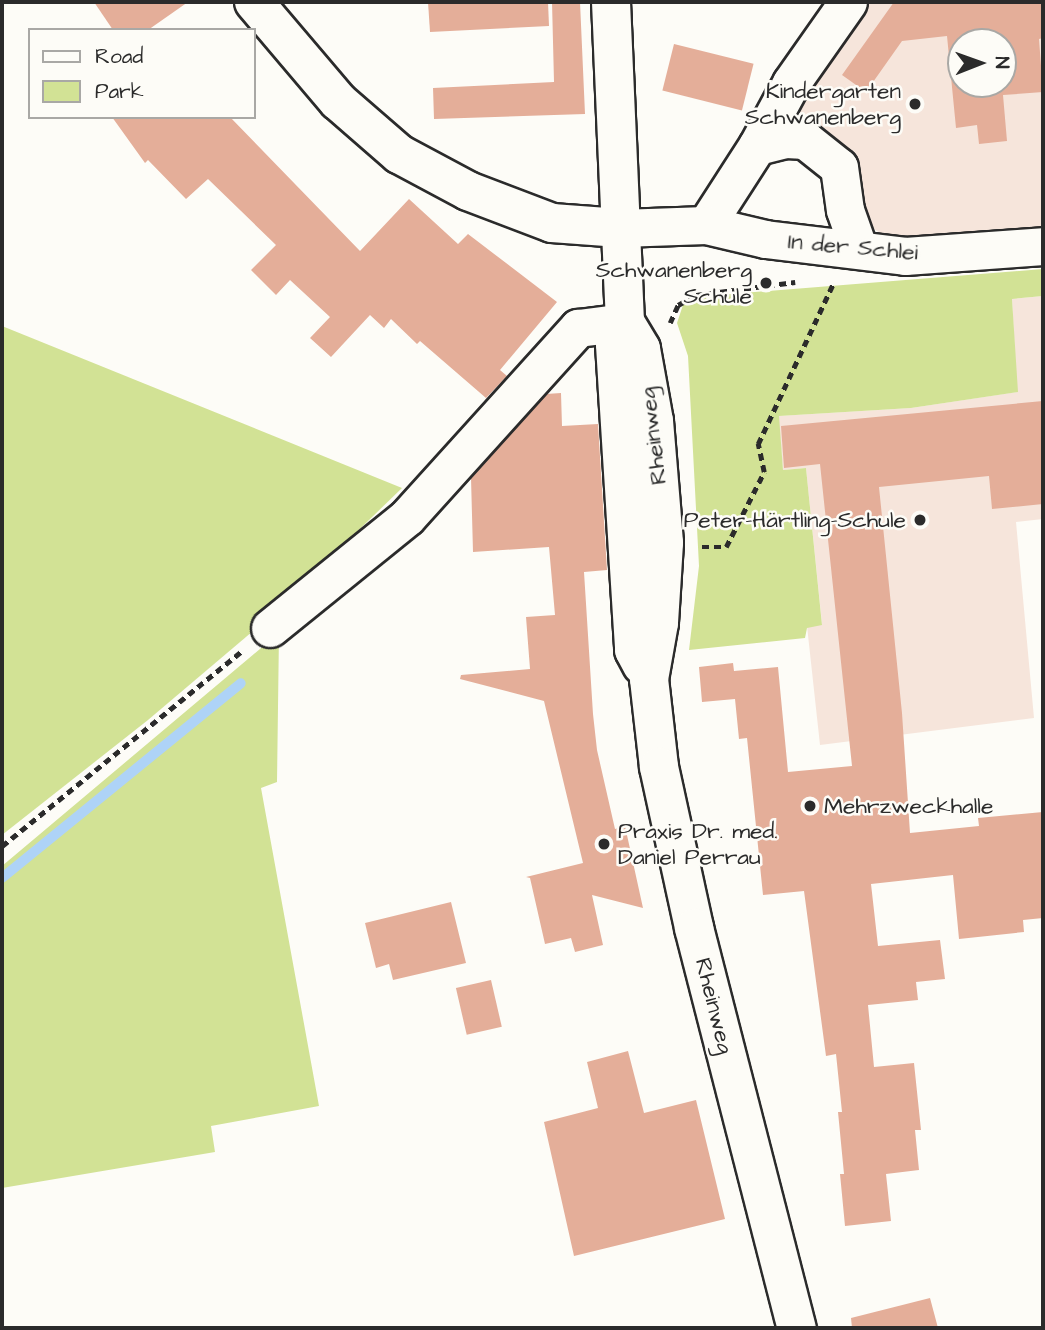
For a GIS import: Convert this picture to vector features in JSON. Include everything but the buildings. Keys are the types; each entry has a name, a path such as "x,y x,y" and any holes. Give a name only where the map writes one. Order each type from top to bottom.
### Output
{"main road":[{"path":"254,2 338,101 399,154 468,191 552,223 620,228"},
{"name":"Rheinweg","path":"611,2 625,322 615,345 635,650 649,679 659,767 694,928 797,1328"}],"street":[{"path":"706,225 757,146 791,83 848,2"},
{"path":"757,146 786,139 805,140 839,167 845,209 859,250"},
{"name":"In der Schlei","path":"620,228 706,225 765,239 905,256 1043,246"},
{"path":"270,628 407,517 578,328 625,322"}],"path":[{"path":"694,547 726,547 764,472 758,444 835,280 824,280"},
{"path":"671,334 669,319 678,305 696,295 803,282"},
{"path":"2,846 270,628"}],"shaded area":[{"name":"Kindergarten Schwanenberg","path":"861,2 1043,2 1043,229 921,242 885,236 866,224 773,124"},
{"name":"Peter-Härtling-Schule","path":"1043,296 1043,519 1016,522 1034,718 820,745 807,626 822,624 806,468 783,470 778,416 911,408 1017,392 1012,299"}],"green space":[{"path":"1043,269 1043,296 1012,299 1018,392 911,408 779,416 783,470 806,468 822,625 807,628 805,638 689,650 699,566 688,356 677,323 684,302 706,296"},
{"path":"2,326 402,488 265,621 148,720 2,835"},
{"path":"279,633 277,782 261,788 319,1106 211,1126 215,1152 2,1188 2,866"}],"waterway":[{"path":"2,878 241,683"}],"place":[{"name":"Kindergarten Schwanenberg","path":"915,104"},
{"name":"Schwanenberg Schule","path":"766,283"},
{"name":"Peter-Härtling-Schule","path":"920,520"},
{"name":"Mehrzweckhalle","path":"810,806"},
{"name":"Praxis Dr. med. Daniel Perrau","path":"604,844"}]}
